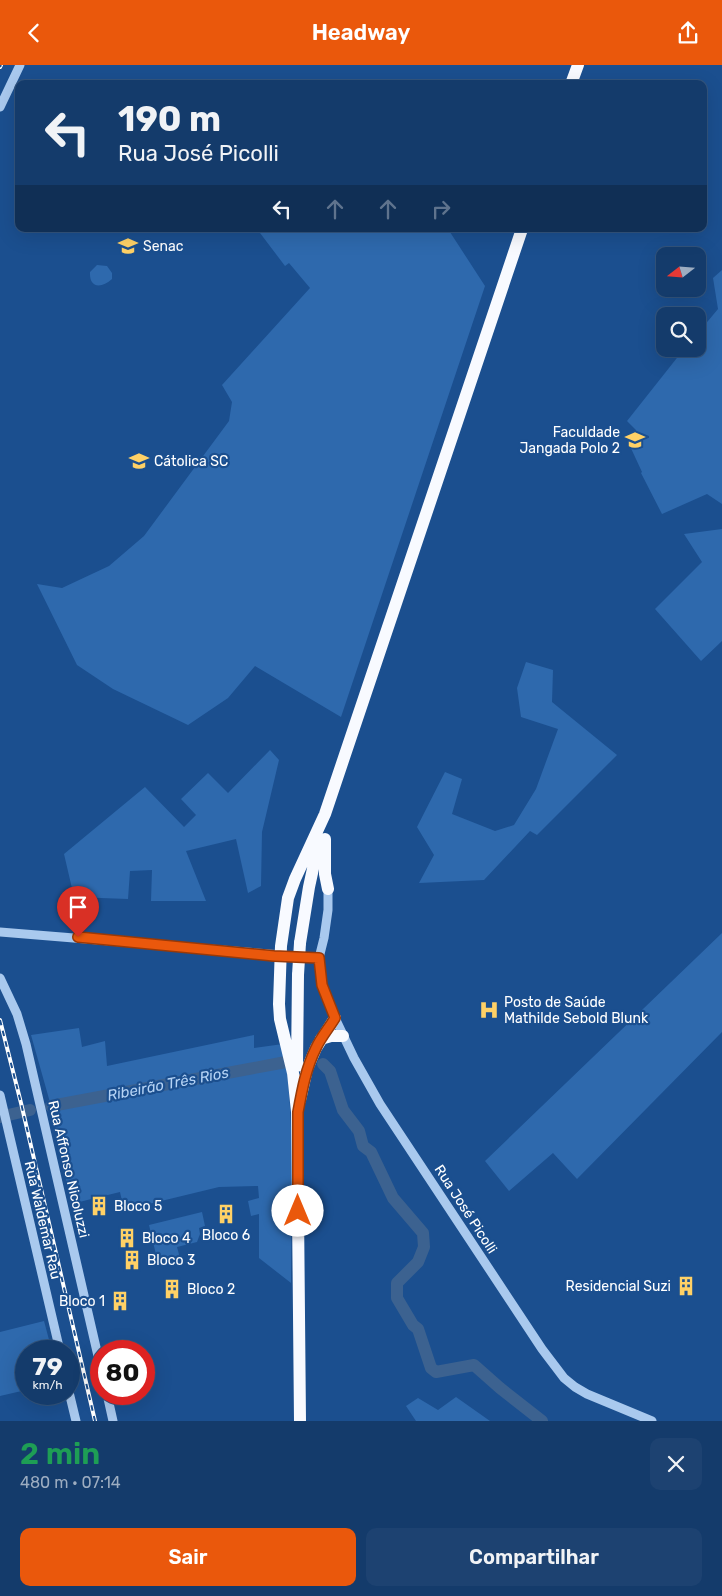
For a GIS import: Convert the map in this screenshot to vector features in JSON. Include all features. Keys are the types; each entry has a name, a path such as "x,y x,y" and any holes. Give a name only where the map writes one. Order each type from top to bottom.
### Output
{"highway":[{"path":"572,80 578,65"},
{"path":"300,1421 298,975 300,943 309,887 324,819 521,232"},
{"path":"324,819 326,839 325,874 328,889"},
{"path":"298,1112 293,1073 280,1012 281,956 288,898 295,879 324,819"},
{"path":"298,1112 307,1069 320,1039 335,1018"},
{"path":"320,1039 331,1036 343,1036"}],"street":[{"path":"0,107 20,65"},
{"name":"Rua José Picolli","path":"328,889 327,919 319,958 322,985 343,1036 380,1104 552,1364 568,1382 581,1391 652,1421"},
{"path":"0,932 319,958"},
{"name":"Rua Affonso Nicoluzzi","path":"0,978 17,1014 26,1044 94,1340"},
{"name":"Rua Waldemar Rau","path":"0,1095 57,1340"},
{"path":"72,1405 76,1421"},
{"path":"109,1405 113,1421"}],"shaded area":[{"path":"259,232 450,232 485,286 341,717 255,666 228,698 188,725 113,689 77,665 37,584 62,588 109,566 144,536 229,421 232,402 222,385 310,288 289,263 285,266"},
{"path":"97,265 107,266 112,273 112,279 104,284 94,284 90,278 90,272"},
{"path":"722,270 722,504 707,494 662,514 641,473 629,444 636,430 627,421 678,357 706,357 706,323 718,309 713,278"},
{"path":"722,529 722,641 701,661 655,609 702,562 684,534"},
{"path":"526,662 553,670 552,702 617,755 537,835 530,831 484,880 419,883 434,855 417,827 445,772 462,779 452,814 495,831 514,825 536,789 558,729 521,717 517,688"},
{"path":"270,750 279,760 262,832 261,886 248,893 236,839 186,851 206,901 151,901 152,870 130,871 128,899 74,897 64,854 145,787 184,827 196,815 181,799 208,773 228,793"},
{"path":"722,933 722,1032 577,1179 553,1153 509,1191 485,1161"},
{"path":"79,1028 82,1047 105,1041 107,1066 254,1035 254,1048 283,1044 290,1103 291,1283 259,1258 259,1214 251,1216 248,1201 259,1198 258,1186 219,1187 124,1210 120,1192 71,1204 51,1106 31,1035"},
{"path":"202,1212 205,1226 199,1228 200,1234 197,1242 177,1247 180,1258 158,1263 149,1225"},
{"path":"44,1321 49,1340 15,1340 15,1393 0,1396 0,1332"},
{"path":"456,1397 490,1421 416,1421 406,1406 418,1398 438,1410"}],"waterway":[{"name":"Ribeirão Três Rios","path":"51,1106 286,1062"},
{"name":"Ribeirão Três Rios","path":"323,1064 330,1071 343,1110 359,1131 363,1146 371,1152 393,1198 423,1233 424,1247 418,1262 397,1283 397,1298 413,1325 418,1329 431,1368 436,1372 474,1365 542,1421"},
{"path":"0,1117 30,1110"}],"railway":[{"path":"0,1020 95,1421"}],"place":[{"name":"Senac","path":"128,246"},
{"name":"Faculdade Jangada Polo 2","path":"635,440"},
{"name":"Cátolica SC","path":"139,461"},
{"name":"Posto de Saúde Mathilde Sebold Blunk","path":"489,1010"},
{"name":"Bloco 5","path":"99,1206"},
{"name":"Bloco 6","path":"226,1214"},
{"name":"Bloco 4","path":"127,1238"},
{"name":"Bloco 3","path":"132,1260"},
{"name":"Residencial Suzi","path":"686,1286"},
{"name":"Bloco 2","path":"172,1289"},
{"name":"Bloco 1","path":"120,1301"}],"route":[{"path":"78,937 274,956 319,958 322,985 335,1018 320,1039 307,1069 302,1088 298,1112 298,1211"}]}
